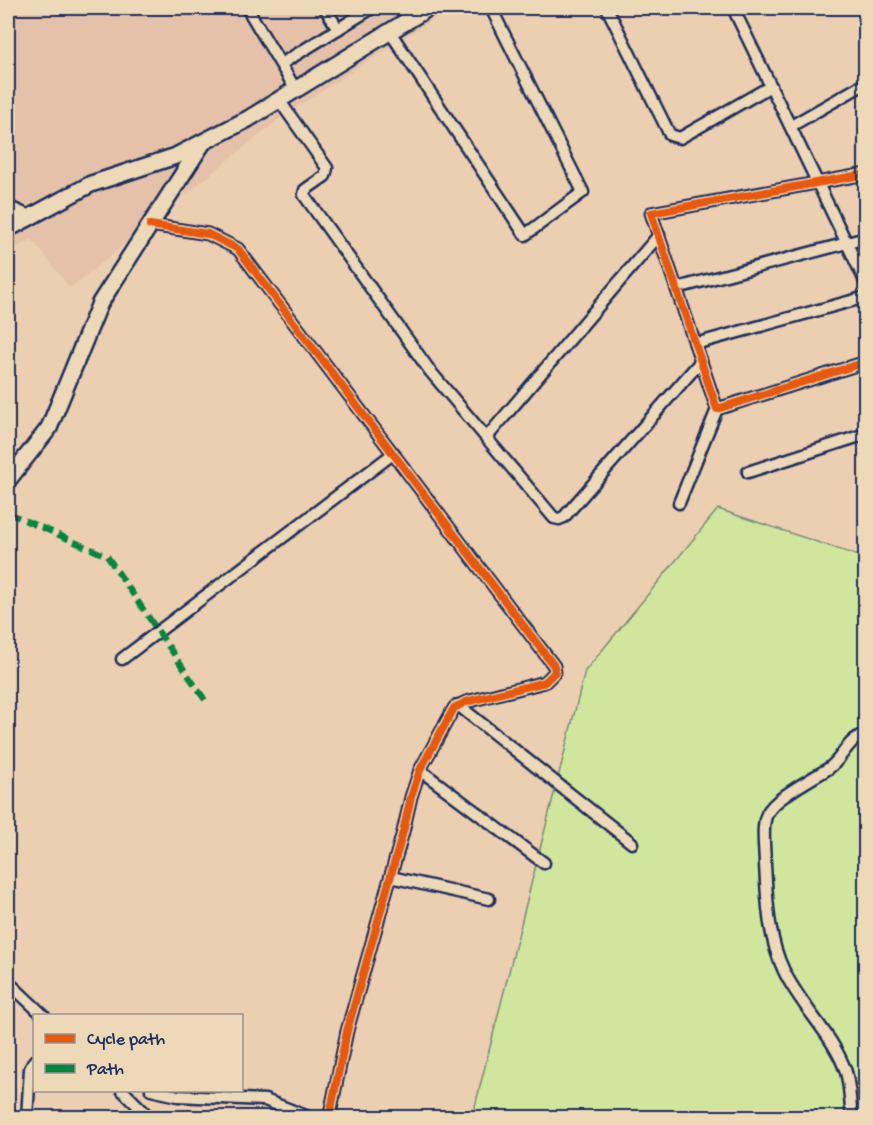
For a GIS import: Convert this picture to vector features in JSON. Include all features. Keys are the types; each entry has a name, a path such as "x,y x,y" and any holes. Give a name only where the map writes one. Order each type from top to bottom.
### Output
{"main road":[{"path":"8,229 91,184 176,156 204,142 296,90 428,8"},
{"path":"8,480 49,428 100,303 204,142"},
{"path":"8,209 28,218"}],"street":[{"path":"247,8 296,90"},
{"path":"325,8 338,29"},
{"path":"280,64 372,8"},
{"path":"390,32 525,235 583,192 491,8"},
{"path":"607,8 670,135 675,138 680,138 771,86"},
{"path":"733,8 866,283"},
{"path":"791,126 866,83"},
{"path":"279,100 327,168 325,176 305,189 304,195 430,371 554,518 564,517 701,361"},
{"path":"679,503 717,409 651,213 866,174"},
{"path":"150,225 208,234 238,249 554,666 555,672 545,682 458,705 451,712 420,770 347,1031 330,1114 327,1118"},
{"path":"487,437 659,235"},
{"path":"676,288 866,238"},
{"path":"695,344 866,297"},
{"path":"717,409 866,362"},
{"path":"748,472 866,434"},
{"path":"122,659 394,453"},
{"path":"458,705 632,843"},
{"path":"852,1118 847,1074 837,1052 783,970 774,943 768,907 764,837 766,813 781,798 832,766 852,740 860,736 866,738"},
{"path":"420,770 544,863"},
{"path":"391,876 489,899"},
{"path":"8,982 42,1014"},
{"path":"27,1118 30,1069 33,1063"},
{"path":"124,1092 150,1118"},
{"path":"160,1092 178,1096 265,1100 311,1118"}],"shaded area":[{"path":"8,8 450,8 280,118 70,288 32,239 8,252"}],"green space":[{"path":"718,509 865,558 865,1117 472,1118 585,671"}],"marked path":[{"path":"8,513 107,556 207,703"}],"cycle path":[{"path":"866,174 651,213 717,409 866,362"},
{"path":"150,225 208,234 238,249 554,666 555,672 545,682 466,702 454,708 420,770 347,1031 328,1118"}]}
